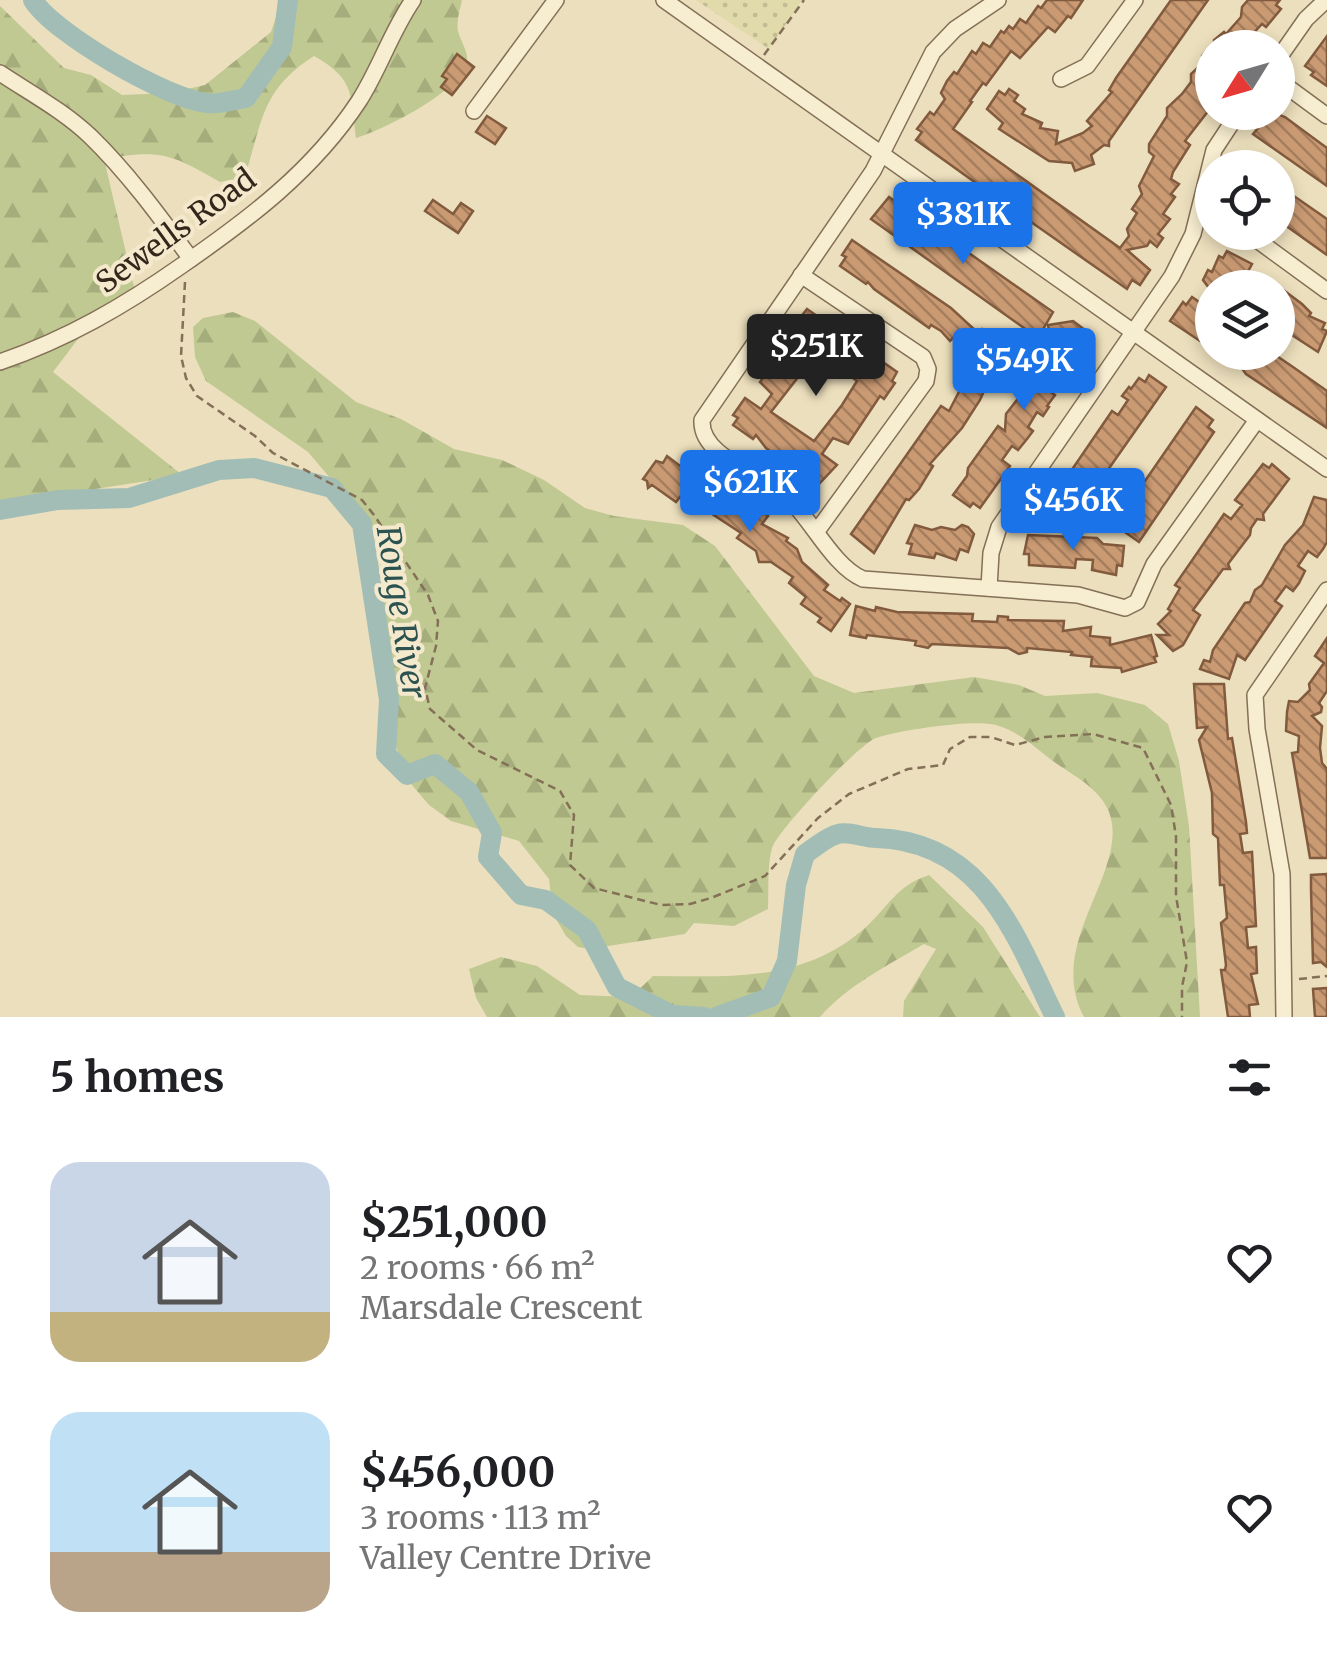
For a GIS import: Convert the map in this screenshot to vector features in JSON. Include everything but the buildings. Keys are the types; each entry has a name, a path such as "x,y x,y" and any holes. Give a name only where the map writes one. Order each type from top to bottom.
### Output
{"street":[{"name":"Sewells Road","path":"0,362 50,345 115,310 246,222 334,134 369,84 399,20 413,0"},
{"path":"474,112 556,0"},
{"path":"664,0 1327,469"},
{"path":"998,0 955,29 933,52 870,175 701,425 709,446 784,493 848,570 863,579 1078,595 1120,608 1133,606 1154,564 1257,420"},
{"path":"1060,79 1087,66 1135,0"},
{"path":"1295,35 1326,0"},
{"path":"0,73 90,136 141,194 186,263"},
{"path":"1295,92 1327,116"},
{"path":"989,588 991,552 999,527 1172,276 1195,223"},
{"path":"1272,250 1327,290"},
{"path":"801,275 922,357 928,368 926,381 817,531"},
{"path":"1284,1017 1282,874 1256,729 1255,695 1327,590"}],"path":[{"path":"757,65 804,0"},
{"path":"186,263 181,356 186,378 197,396 255,436 272,453 362,500 374,515 428,595 438,621 425,688 430,709 477,750 560,791 574,815 570,865 580,878 594,888 661,905 690,904 765,876 818,818 849,794 908,769 943,765 950,749 970,737 1015,745 1045,737 1093,734 1143,748 1170,805 1176,836 1176,896 1187,962 1182,1017"},
{"path":"1282,980 1327,976"}],"shaded area":[{"path":"696,0 802,0 769,49"}],"green space":[{"path":"282,0 462,0 458,27 467,60 463,72 438,96 402,118 356,138 344,81 314,56 284,81 266,108 245,177 220,182 189,165 153,154 104,159 134,287 84,331 53,372 186,478 0,504 0,6 64,68 91,75 122,95 170,93 205,85 271,32"},
{"path":"233,312 255,321 356,402 401,419 454,449 502,460 544,480 585,508 683,525 715,546 814,676 854,693 974,677 1019,685 1045,696 1097,693 1145,705 1168,724 1179,761 1189,826 1200,1017 1084,1017 1074,989 1074,962 1109,858 1113,835 1109,812 1088,785 1030,743 996,725 936,726 867,743 777,839 769,870 768,909 734,926 694,923 685,934 589,949 578,947 553,914 549,879 519,841 451,821 429,805 406,778 395,743 390,664 379,598 387,553 381,538 308,452 206,381 195,357 193,327 203,318"},
{"path":"929,875 983,927 1040,1017 903,1017 904,1001 936,949 924,944 855,986 820,1017 487,1017 476,998 469,969 501,957 537,966 580,995 631,997 653,976 765,973 816,959 841,946 901,891"}],"waterway":[{"name":"Rouge River","path":"33,0 63,29 112,62 166,90 211,103 246,98 282,47 288,0"},
{"name":"Rouge River","path":"0,510 58,500 129,498 219,470 254,468 332,488 362,524 389,700 386,754 407,775 435,764 469,792 492,833 488,857 521,895 546,900 587,930 617,987 672,1015 704,1017"},
{"name":"Rouge River","path":"716,1017 771,997 787,961 796,885 805,854 842,833 913,843 944,856 970,874 1009,925 1055,1017"}]}
